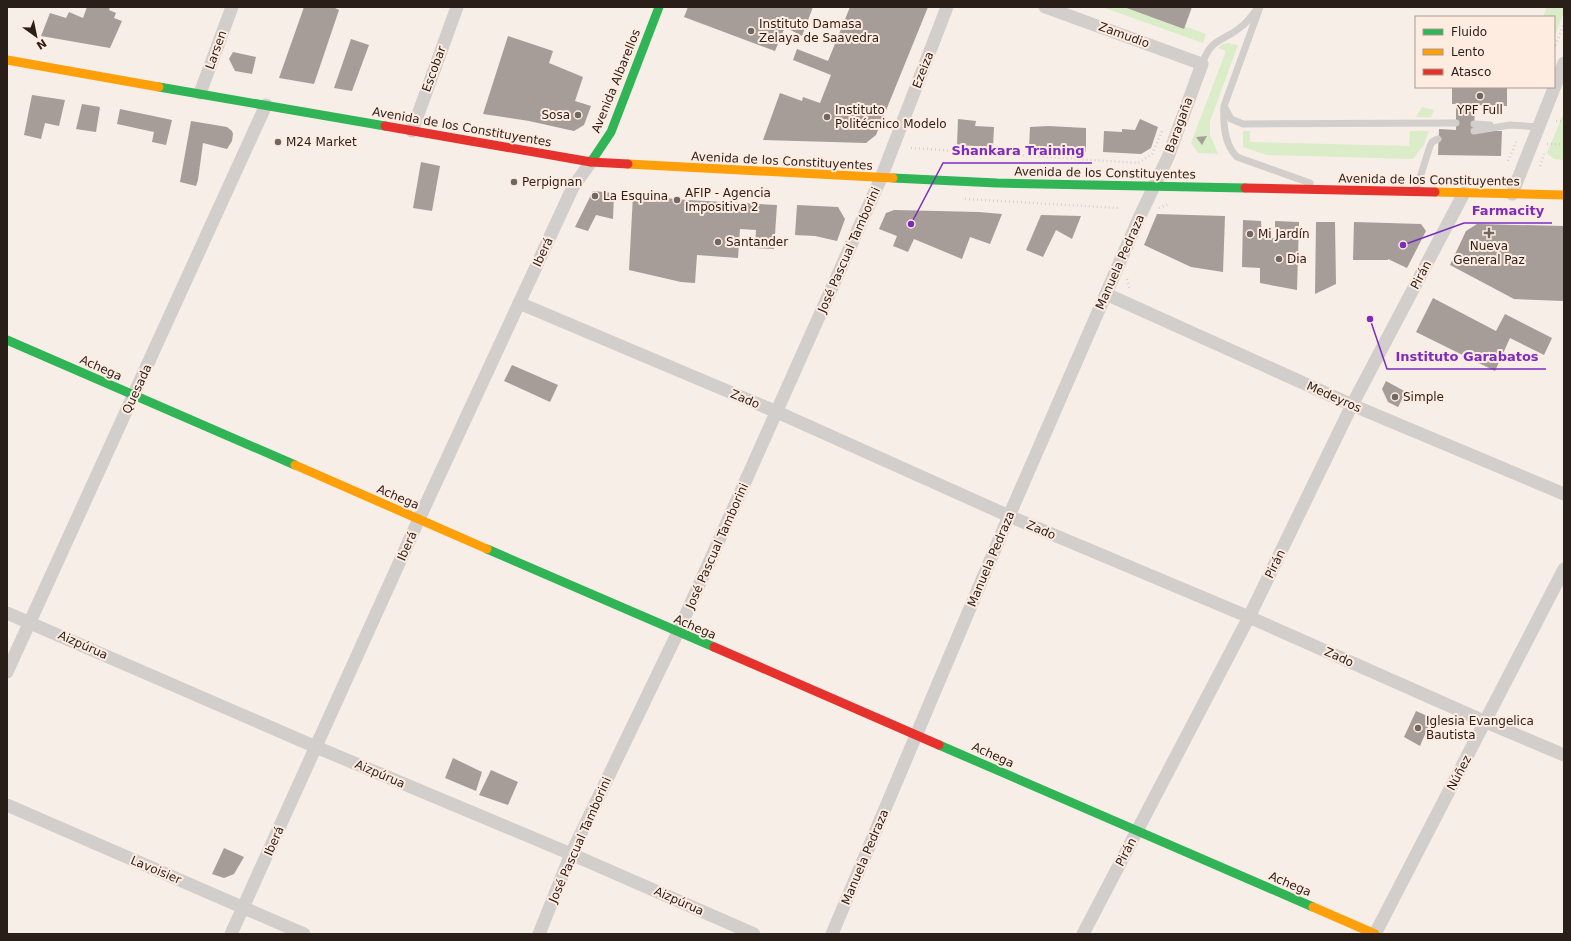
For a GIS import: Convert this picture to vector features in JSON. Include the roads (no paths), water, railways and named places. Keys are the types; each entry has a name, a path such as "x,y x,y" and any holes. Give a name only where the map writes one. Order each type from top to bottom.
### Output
{"street":[{"name":"Larsen","path":"200,93 232,7"},
{"name":"Escobar","path":"412,131 457,7"},
{"name":"Avenida Albarellos","path":"591,162 611,132 659,7"},
{"name":"Ezeiza","path":"881,178 947,7"},
{"name":"Zamudio","path":"1045,7 1202,64"},
{"name":"Avenida de los Constituyentes","path":"7,60 591,162 681,168 990,182 1564,195"},
{"path":"1555,86 1564,63"},
{"name":"Baragaña","path":"1154,186 1168,157 1202,64"},
{"path":"1512,194 1554,88"},
{"name":"Quesada","path":"7,672 266,105"},
{"name":"Iberá","path":"231,934 419,519 573,187 591,162"},
{"name":"José Pascual Tamborini","path":"539,934 571,854 678,632 881,178"},
{"name":"Manuela Pedraza","path":"832,934 1009,516 1154,186"},
{"name":"Pirán","path":"1083,934 1249,618 1352,405 1464,193"},
{"name":"Medeyros","path":"1106,294 1352,405 1564,494"},
{"name":"Zado","path":"519,303 777,412 1009,516 1249,618 1564,755"},
{"name":"Achega","path":"7,340 1375,934"},
{"name":"Núñez","path":"1375,934 1564,569"},
{"name":"Aizpúrua","path":"7,612 316,747 571,854 754,934"},
{"name":"Lavoisier","path":"7,805 304,934"}],"lane":[{"path":"1202,64 1206,53 1214,44 1242,26 1260,7"},
{"path":"1260,7 1224,106 1223,121 1227,142 1237,157 1286,174 1325,190"},
{"path":"1224,106 1231,119 1243,124 1456,124"},
{"path":"1474,127 1539,127"},
{"path":"1415,192 1430,146 1432,142 1438,139"}],"place":[{"name":"Instituto Damasa Zelaya de Saavedra","path":"751,31"},
{"name":"YPF Full","path":"1480,96"},
{"name":"Sosa","path":"578,115"},
{"name":"Instituto Politécnico Modelo","path":"827,117"},
{"name":"M24 Market","path":"278,142"},
{"name":"Perpignan","path":"514,182"},
{"name":"La Esquina","path":"595,196"},
{"name":"AFIP - Agencia Impositiva 2","path":"677,200"},
{"name":"Shankara Training","path":"911,224"},
{"name":"Nueva General Paz","path":"1489,233"},
{"name":"Mi Jardín","path":"1250,234"},
{"name":"Santander","path":"718,242"},
{"name":"Farmacity","path":"1403,245"},
{"name":"Dia","path":"1279,259"},
{"name":"Instituto Garabatos","path":"1370,319"},
{"name":"Simple","path":"1395,397"},
{"name":"Iglesia Evangelica Bautista","path":"1418,728"}]}
